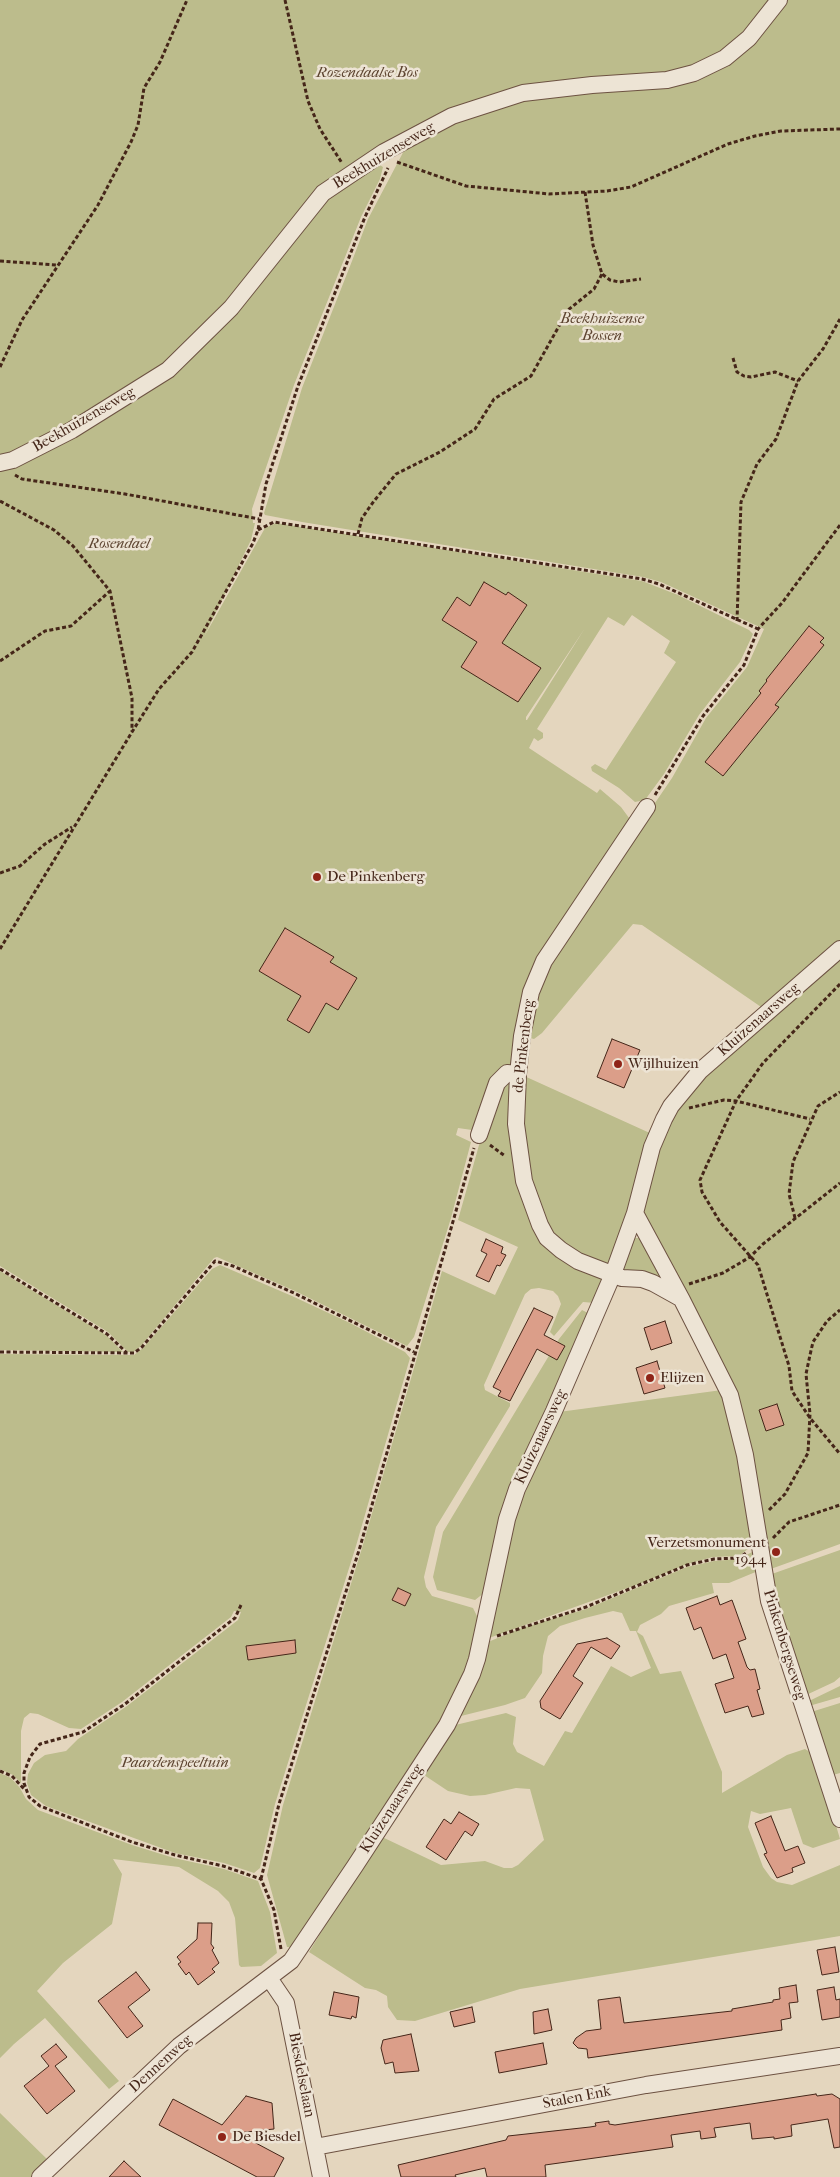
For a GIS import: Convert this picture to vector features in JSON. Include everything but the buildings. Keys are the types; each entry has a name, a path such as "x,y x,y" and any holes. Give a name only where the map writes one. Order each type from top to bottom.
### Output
{"street":[{"name":"Beekhuizenseweg","path":"3,462 72,430 168,370 231,308 323,193 348,174 452,116 477,106 523,93 592,85 667,80 694,73 725,58 749,38 779,0"},
{"name":"de Pinkenberg","path":"613,1274 578,1261 561,1250 548,1238 540,1224 522,1166 516,1124 518,1074 531,992 544,960 647,807"},
{"name":"Kluizenaarsweg","path":"291,1961 447,1725 472,1674 516,1489 554,1411 613,1274 635,1213 652,1147 667,1113 700,1071 840,949"},
{"path":"479,1135 497,1083 507,1073 518,1074"},
{"name":"Pinkenbergseweg","path":"635,1213 679,1294 730,1396 745,1455 754,1521 769,1602 840,1819"},
{"path":"613,1274 653,1283 679,1294"},
{"name":"Dennenweg","path":"40,2177 179,2046 291,1961"},
{"name":"Biesdelselaan","path":"269,1978 286,2003 321,2177"},
{"name":"Stalen Enk","path":"315,2147 646,2085 840,2056"}],"path":[{"path":"0,367 22,320 98,205 131,142 138,125 144,88 160,62 187,0"},
{"path":"285,0 308,101 320,129 348,174"},
{"path":"0,949 159,689 192,652 239,570 258,530 266,484 298,386 365,217 387,174 389,160 466,186 549,194 607,191 631,186 728,144 755,136 781,131 840,129"},
{"path":"585,192 593,245 602,274 610,280 619,282 641,279"},
{"path":"0,261 57,266"},
{"path":"358,534 362,518 396,474 440,452 475,429 494,399 530,376 568,310 594,289 602,274"},
{"path":"737,621 741,502 757,464 776,440 798,381 823,348 840,319"},
{"path":"733,358 737,372 744,376 775,372 798,381"},
{"path":"3,462 7,468 22,479 125,494 259,520"},
{"path":"0,502 54,530 74,546 110,591 132,698 132,732"},
{"path":"258,530 274,522 642,579 660,584 758,629"},
{"path":"647,807 703,716 744,665 758,629 782,603 840,525"},
{"path":"0,661 45,631 70,626 110,591"},
{"path":"0,873 20,866 45,844 74,826"},
{"path":"840,984 781,1042 736,1101 700,1180 702,1192 720,1222 758,1266 789,1366 792,1391 810,1418 840,1454"},
{"path":"795,1218 790,1194 793,1162 810,1119 818,1106 840,1092"},
{"path":"667,1113 724,1100 736,1101 810,1119"},
{"path":"291,1961 281,1948 274,1910 261,1879 279,1804 360,1547 414,1352 479,1135 495,1149 522,1166"},
{"path":"679,1294 723,1273 750,1257 763,1244 840,1183"},
{"path":"0,1352 134,1354 215,1261 233,1266 294,1293 414,1352"},
{"path":"0,1269 107,1334 128,1354"},
{"path":"754,1521 785,1494 808,1453 810,1418 806,1374 813,1342 827,1322 840,1310"},
{"path":"480,1643 522,1626 586,1607 687,1566 714,1559 739,1558 758,1545 772,1539 789,1522 821,1513 840,1505"},
{"path":"241,1605 234,1618 125,1704 83,1732 40,1744 30,1757 24,1773 26,1790 29,1797 40,1806 132,1842 175,1855 224,1866 261,1879"},
{"path":"0,1771 12,1776 26,1790"}],"green space":[{"name":"Rozendaalse Bos","path":"0,0 774,0 745,36 693,69 522,89 334,176 227,306 165,365 70,425 0,459"},
{"name":"Beekhuizense Bossen","path":"785,0 840,0 840,943 764,1009 642,925 633,924 542,1033 534,1039 527,1037 535,994 561,941 672,778 706,718 747,667 764,629 661,582 643,577 302,522 265,515 264,513 302,388 368,219 407,145 453,120 524,97 695,77"},
{"name":"De Pinkenberg","path":"378,164 383,167 380,179 361,217 294,385 252,509 253,523 255,523 251,540 204,637 265,528 276,523 642,581 678,595 749,630 753,634 740,662 699,715 664,774 645,800 635,802 619,788 592,771 591,767 595,764 606,770 676,662 664,653 670,641 632,615 624,626 608,617 537,729 543,733 543,738 538,741 534,738 529,748 597,793 600,789 621,807 632,822 539,959 513,1068 472,1130 458,1128 456,1135 471,1142 451,1218 414,1337 407,1346 295,1291 217,1257 214,1258 141,1346 133,1352 128,1352 108,1332 0,1266 0,469 170,374 328,197","holes":["585,628 527,720 526,717"]},
{"path":"840,955 840,1544 768,1570 749,1455 651,1234 641,1207 657,1149 688,1091"},
{"path":"522,1075 652,1134 610,1265 601,1266 562,1246 544,1223 523,1151"},
{"path":"510,1077 535,1225 604,1278 595,1303 583,1302 554,1336 550,1332 561,1304 558,1296 553,1291 539,1288 531,1289 525,1294 484,1385 485,1390 510,1403 510,1406 436,1527 424,1577 426,1587 432,1596 473,1608 479,1620 472,1658 451,1707 294,1948 287,1947 267,1875 283,1805 362,1548 442,1271 495,1295 518,1247 458,1220 479,1145 501,1084"},
{"path":"634,1238 640,1238 669,1283 620,1269"},
{"name":"Paardenspeeltuin","path":"220,1265 350,1323 405,1352 410,1358 356,1546 275,1804 260,1868 254,1873 224,1863 175,1853 46,1806 31,1795 27,1783 28,1774 34,1763 45,1755 66,1751 78,1739 127,1706 238,1620 241,1612 234,1611 231,1617 122,1702 81,1729 69,1728 38,1714 30,1713 24,1718 21,1731 21,1783 13,1775 0,1769 0,1354 134,1355 143,1348 212,1269"},
{"path":"0,1271 106,1335 123,1352 0,1350"},
{"path":"582,1310 592,1315 484,1593 475,1600 437,1590 433,1577 443,1532 559,1339"},
{"path":"722,1390 732,1418 753,1545 739,1556 713,1557 687,1564 647,1581 489,1638 512,1520 559,1412"},
{"path":"840,1550 840,1677 834,1682 804,1696 769,1575"},
{"path":"754,1551 758,1571 729,1583 712,1583 714,1593 669,1606 661,1614 640,1625 637,1632 643,1636 660,1674 681,1671 722,1772 722,1793 787,1755 805,1749 815,1755 840,1839 813,1848 803,1844 791,1808 760,1814 751,1811 748,1827 763,1867 771,1878 777,1882 792,1885 840,1865 840,1936 520,1989 415,2021 397,2020 388,2007 387,1996 376,1990 365,1988 309,1952 380,1836 441,1865 485,1861 504,1868 512,1868 518,1865 544,1840 530,1789 516,1788 485,1795 470,1796 448,1791 421,1773 451,1726 506,1713 516,1717 513,1744 517,1752 544,1766 565,1731 572,1733 611,1666 631,1677 651,1668 636,1631 630,1631 622,1613 613,1611 585,1618 560,1626 548,1636 543,1656 542,1673 525,1698 457,1717 488,1642 522,1628 586,1609 687,1567 714,1561 739,1559"},
{"path":"840,1686 840,1697 809,1706 807,1702"},
{"path":"840,1703 840,1773 833,1775 811,1712"},
{"path":"0,1773 11,1778 20,1788 26,1799 38,1810 132,1845 174,1858 224,1869 258,1881 270,1912 277,1953 261,1966 241,1967 239,1965 235,1918 229,1902 218,1891 179,1867 113,1859 122,1874 112,1924 63,1963 37,1991 119,2081 109,2089 45,2018 0,2058"},
{"path":"0,2113 49,2161 31,2177 0,2177"}],"place":[{"name":"De Pinkenberg","path":"317,877"},
{"name":"Wijlhuizen","path":"618,1064"},
{"name":"Elijzen","path":"650,1378"},
{"name":"Verzetsmonument 1944","path":"776,1552"},
{"name":"De Biesdel","path":"222,2137"}],"park label":[{"name":"Rosendael","path":"119,544"}]}
